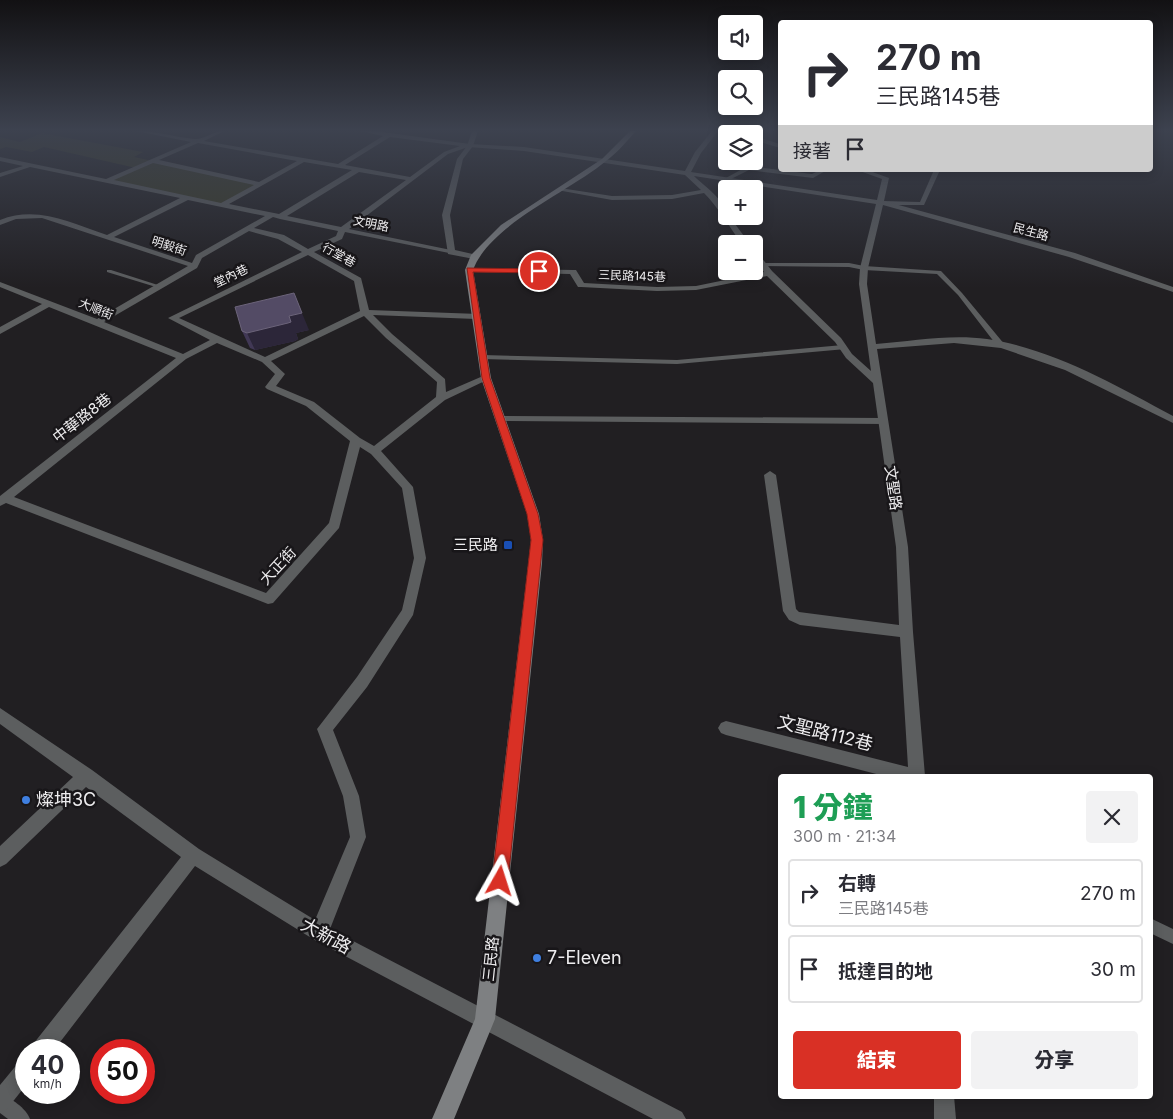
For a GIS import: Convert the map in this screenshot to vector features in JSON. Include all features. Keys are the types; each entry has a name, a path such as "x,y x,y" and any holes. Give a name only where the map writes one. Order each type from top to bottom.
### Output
{"main road":[{"path":"472,263 504,227 570,183"},
{"name":"三民路","path":"443,1119 484,1020 533,593 537,540 533,514 486,378 476,316 472,263"}],"street":[{"name":"文明路","path":"117,183 451,252 472,263"},
{"path":"280,217 336,183"},
{"name":"堂內巷","path":"217,340 172,318 338,236 342,230 406,183"},
{"path":"451,252 446,215 454,183"},
{"path":"697,183 717,202 739,235"},
{"name":"民生路","path":"755,183 882,202 1072,255 1173,290"},
{"name":"文聖路","path":"885,183 882,202 864,268 863,284 902,547 906,632 918,774"},
{"path":"222,205 260,184"},
{"path":"560,190 612,198 672,197 705,192"},
{"path":"108,237 186,198"},
{"path":"194,266 198,257 272,215"},
{"name":"明毅街","path":"0,223 15,218 43,216 194,266"},
{"name":"行堂巷","path":"248,229 281,237 358,280 365,312"},
{"name":"三民路145巷","path":"472,263 573,272 581,285 657,289 696,288 769,273"},
{"path":"763,265 769,273 821,322 849,356 877,382"},
{"name":"明毅街","path":"97,323 194,266"},
{"name":"大順街","path":"0,284 183,357"},
{"path":"0,331 49,304"},
{"path":"365,312 389,336 442,381 441,398"},
{"path":"264,360 365,312 476,316"},
{"path":"217,340 264,360 280,374 270,387 310,404 356,440 375,451 407,487 420,558 408,611 362,682 325,729 351,796 358,837 319,933"},
{"name":"中華路8巷","path":"3,500 183,357 217,340"},
{"path":"872,347 957,340 1001,345 1077,370 1173,420"},
{"path":"375,451 441,398 486,378"},
{"name":"大正街","path":"3,500 268,599 335,525 356,440"},
{"path":"770,475 790,611 794,616 800,619 906,632"},
{"name":"大新路","path":"0,715 193,855 319,933 675,1119"},
{"name":"文聖路112巷","path":"726,728 905,774"},
{"path":"0,858 86,776"},
{"path":"50,1039 193,855"},
{"path":"0,1102 15,1083"},
{"path":"944,1099 945,1119"}],"lane":[{"path":"882,202 922,204 931,183"},
{"path":"763,265 850,265 864,268 940,272 1001,345"},
{"path":"109,271 158,286"},
{"path":"482,357 677,362 843,347"},
{"path":"499,419 883,421"},
{"path":"1153,926 1173,937"},
{"path":"0,1102 22,1119"}],"green space":[{"path":"118,183 260,184 222,205"}],"building":[{"path":"294,293 302,313 289,316 291,322 247,333 242,331 235,307"}],"place":[{"name":"三民路","path":"508,545"},
{"name":"燦坤3C","path":"26,800"},
{"name":"7-Eleven","path":"537,958"}],"route":[{"path":"500,881 537,540 533,514 486,378 470,270 539,271"}]}
